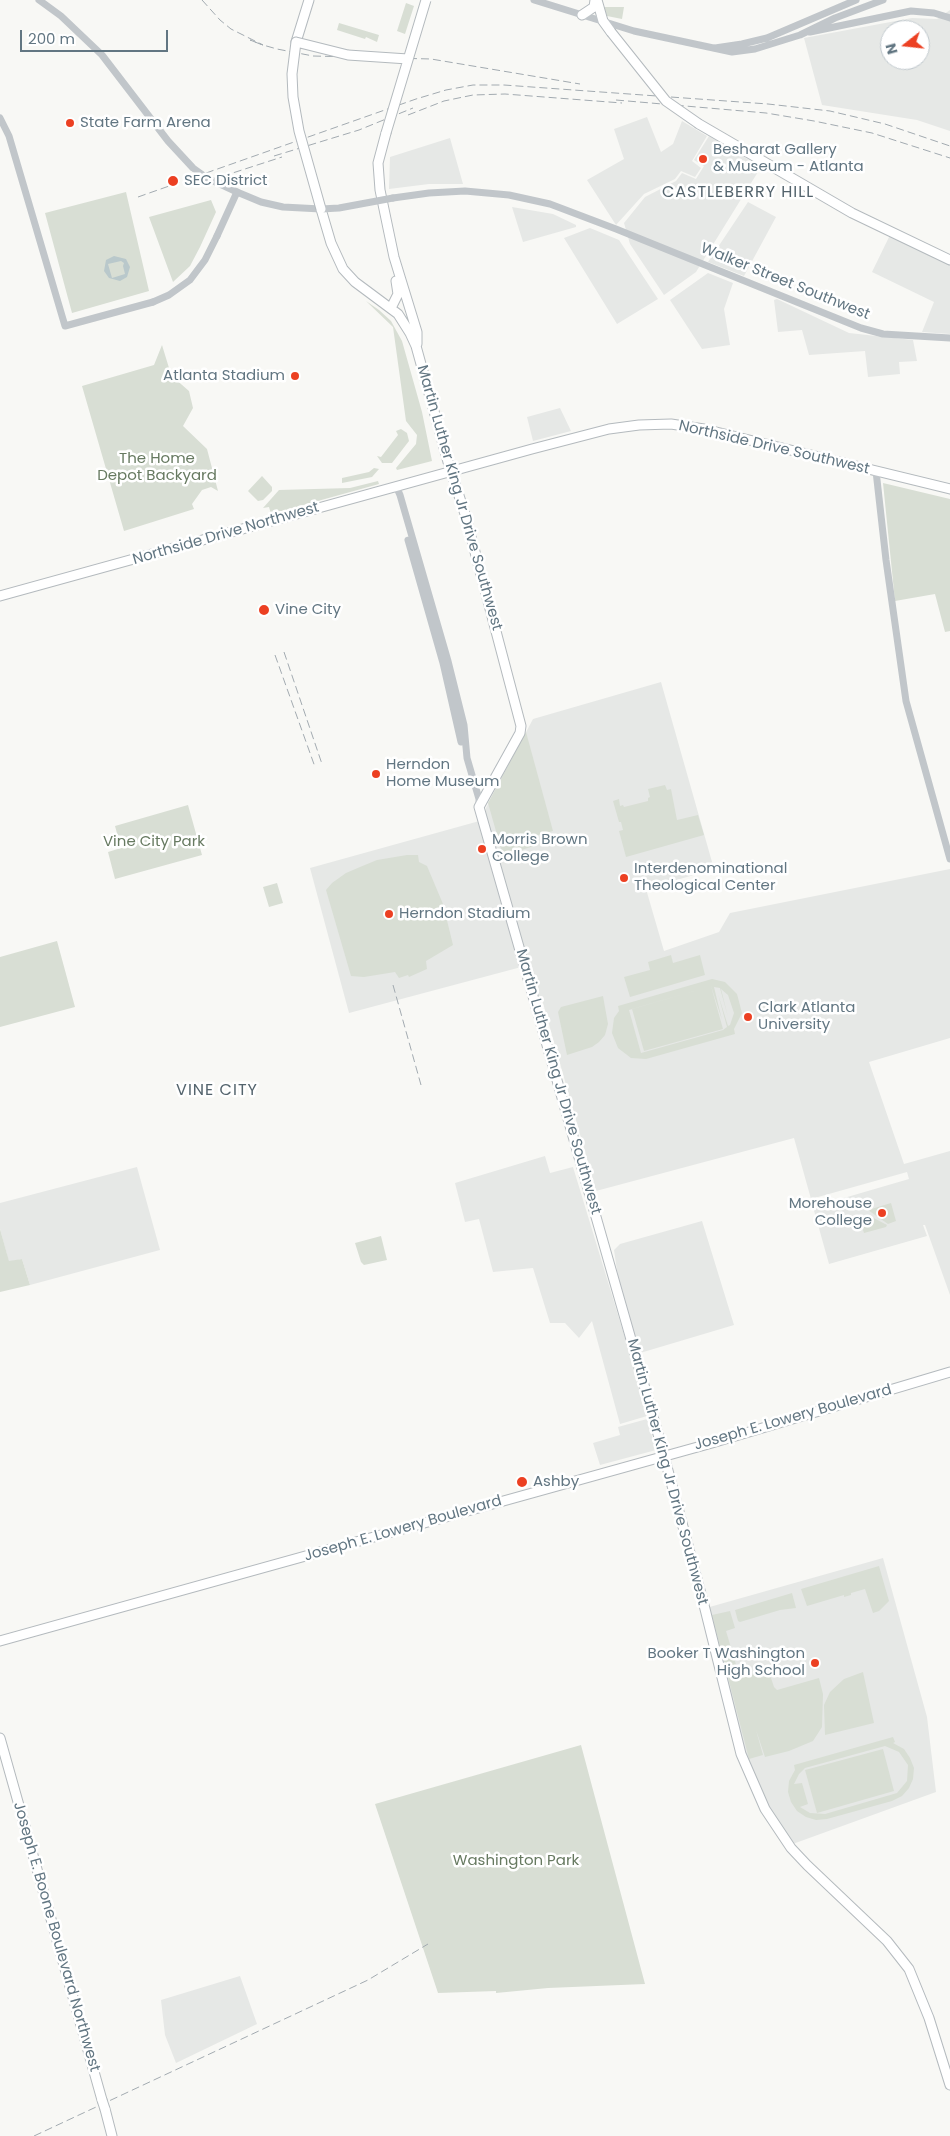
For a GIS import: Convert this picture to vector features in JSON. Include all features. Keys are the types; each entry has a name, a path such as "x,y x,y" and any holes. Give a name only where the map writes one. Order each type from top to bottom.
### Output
{"main road":[{"path":"309,0 296,42 348,55 408,59"},
{"path":"416,346 416,332 394,256 378,180 378,163 426,0"},
{"path":"582,15 594,7 596,0"},
{"path":"596,0 602,21 666,101 699,124 852,213 950,260"},
{"name":"Martin Luther King Jr Drive Southwest","path":"296,42 292,74 293,97 299,131 331,243 339,261 355,282 391,308 404,321 416,346 465,514 519,717 520,732 479,807 664,1455 741,1754 756,1793 777,1829 791,1848 887,1941 905,1963 915,1982 929,2018 950,2085"},
{"path":"391,308 398,294 392,265 394,256"},
{"name":"Northside Drive Southwest","path":"451,471 608,429 661,424 704,429 950,489"},
{"name":"Northside Drive Northwest","path":"0,596 396,489 451,471"},
{"name":"Joseph E. Lowery Boulevard","path":"0,1642 712,1443 950,1372"},
{"name":"Joseph E. Boone Boulevard Northwest","path":"0,1738 112,2136"}],"street":[{"name":"Walker Street Southwest","path":"38,0 61,16 102,55 168,141 193,168 207,178 261,202 283,207 321,209 339,208 446,191 509,195 550,204 861,328 883,334 950,338"},
{"path":"534,0 646,34 715,48 749,46 910,11 926,11 949,17"},
{"path":"749,46 847,2 856,0"},
{"path":"807,32 835,18 883,0"},
{"path":"0,118 9,136 65,326 153,302 180,288 197,272 213,244 237,192"},
{"path":"876,471 887,568 906,701 950,859"},
{"path":"396,489 400,496 448,661 464,725 466,753 479,799 479,807"}],"shaded area":[{"path":"950,10 950,131 917,120 822,105 804,38 880,24 880,70 930,70 930,20 901,20 912,18 937,19"},
{"path":"647,117 661,152 673,144 682,121 707,136 692,161 701,168 695,177 681,171 675,179 644,194 616,225 587,180 624,159 614,129"},
{"path":"709,136 761,167 696,272 664,295 630,244 624,223 645,197 676,181 682,173 696,179 704,166 694,160"},
{"path":"450,138 463,184 429,184 389,189 390,157"},
{"path":"748,202 776,217 744,276 708,262"},
{"path":"512,207 553,214 576,225 576,227 523,242"},
{"path":"590,228 619,240 658,299 617,324 564,238"},
{"path":"890,235 950,265 950,334 922,332 934,302 872,272"},
{"path":"114,256 126,259 130,267 127,277 120,281 109,278 104,271 106,260","holes":["121,261 124,263 125,274 112,278 108,264"]},
{"path":"708,273 733,283 724,309 730,345 702,349 670,300"},
{"path":"777,299 849,333 913,340 917,361 899,362 900,374 868,377 865,351 809,355 802,330 778,332 774,300"},
{"path":"560,408 571,431 533,441 527,417"},
{"path":"661,682 714,869 646,889 664,951 719,932 730,913 950,869 950,1038 869,1062 904,1164 950,1151 950,1295 925,1225 923,1225 927,1236 829,1264 813,1207 909,1179 907,1172 811,1199 794,1138 596,1191 541,996 535,998 525,966 349,1013 310,868 483,820 486,808 533,719"},
{"path":"545,1156 550,1173 573,1167 629,1351 614,1250 620,1244 702,1221 734,1325 630,1356 647,1416 620,1424 592,1321 579,1338 565,1323 550,1323 533,1268 493,1272 479,1219 465,1222 455,1183"},
{"path":"137,1167 160,1250 30,1285 22,1259 9,1262 0,1229 0,1203"},
{"path":"647,1419 656,1450 600,1465 593,1443 620,1435 618,1427"},
{"name":"Booker T Washington High School","path":"883,1558 927,1717 936,1792 790,1845 756,1793 706,1608"},
{"path":"240,1976 257,2024 176,2063 165,2035 161,2000"}],"green space":[{"path":"406,3 414,6 405,34 397,31"},
{"path":"604,7 624,7 622,19 607,16"},
{"path":"339,23 379,35 377,42 366,37 365,39 337,30"},
{"path":"126,192 149,291 72,313 45,213"},
{"path":"211,200 216,212 200,247 190,266 173,282 149,217"},
{"path":"366,301 391,321 402,341 422,412 432,461 397,470 396,468 416,444 417,435 406,421 393,327"},
{"name":"The Home Depot Backyard","path":"162,345 169,368 166,371 189,391 193,408 183,426 207,449 218,491 211,487 202,490 192,504 194,509 124,531 82,386 154,365"},
{"path":"401,429 407,433 409,441 392,463 382,463 377,456 381,457 398,435 396,431"},
{"path":"374,468 379,469 372,477 342,483 342,478 369,472"},
{"path":"262,476 272,487 272,491 263,500 258,501 248,491"},
{"path":"378,481 379,484 271,514 269,507 263,508 279,490 350,488"},
{"path":"883,483 950,499 950,631 945,632 935,594 895,601"},
{"path":"526,732 553,831 535,836 537,845 503,856 488,803"},
{"path":"665,785 667,790 671,789 677,820 698,815 704,835 626,857 619,831 623,830 613,801 619,799 620,806 623,805 624,807 648,801 650,797 648,789"},
{"name":"Vine City Park","path":"188,805 202,855 115,879 108,852 121,848 115,826"},
{"name":"Herndon Stadium","path":"418,855 419,862 427,866 443,904 453,945 426,961 427,969 409,977 408,975 399,978 395,972 364,977 351,976 326,890 346,873 377,860"},
{"path":"277,883 283,903 269,907 263,887"},
{"path":"57,941 75,1007 0,1027 0,957"},
{"path":"671,955 673,963 700,955 705,975 630,997 624,977 650,970 648,962"},
{"path":"712,979 725,982 737,994 742,1013 734,1029 735,1034 646,1059 631,1058 618,1048 612,1033 614,1018 619,1011 618,1006","holes":["711,986 722,1020 714,987 720,988 728,1017 721,989 728,995 734,1013 730,1025 728,1026 718,994 727,1027 723,1030 641,1053 629,1010"]},
{"path":"711,986 723,1029 644,1051 632,1009"},
{"path":"603,996 608,1024 605,1035 592,1047 567,1055 558,1012 561,1007"},
{"path":"891,1203 896,1221 888,1224 868,1210"},
{"path":"868,1215 887,1225 886,1227 864,1233 863,1230"},
{"path":"0,1229 9,1261 22,1259 30,1285 0,1292"},
{"path":"381,1236 387,1260 364,1265 361,1262 355,1243"},
{"path":"879,1566 889,1601 879,1611 873,1613 865,1589 851,1593 851,1595 844,1597 844,1595 807,1606 801,1589"},
{"path":"792,1593 796,1608 780,1610 738,1621 735,1610"},
{"path":"730,1611 735,1628 726,1631 740,1678 758,1673 760,1678 770,1675 777,1690 819,1678 823,1694 822,1727 813,1741 789,1751 765,1757 756,1730 763,1755 749,1759 712,1615"},
{"path":"863,1672 874,1723 825,1735 824,1705 830,1692 844,1679"},
{"path":"893,1737 895,1742 893,1743 904,1749 914,1768 913,1779 909,1788 902,1796 892,1801 827,1819 816,1820 806,1817 797,1811 791,1802 788,1792 789,1781 795,1770 794,1765","holes":["885,1746 899,1752 908,1765 907,1781 897,1793 825,1814 810,1813 800,1807 808,1804 802,1783 794,1784 799,1774 805,1768"]},
{"name":"Washington Park","path":"581,1745 645,1984 548,1988 496,1993 496,1991 438,1993 375,1804"},
{"path":"883,1749 894,1791 817,1813 805,1770"}],"railway":[{"path":"202,0 231,29 263,45 250,40 260,44 263,45 277,49 313,56 431,59 580,84"},
{"path":"138,197 416,99 446,90 473,85 504,85 768,104 830,111 885,124 950,146"},
{"path":"408,115 444,101 473,95 505,94 622,103"},
{"path":"616,100 766,113 814,121 872,133 950,158"},
{"path":"274,156 359,130 413,108"},
{"path":"211,180 282,157"},
{"path":"284,652 322,764"},
{"path":"275,655 315,767"},
{"path":"393,985 421,1085"},
{"path":"34,2136 368,1980 428,1944"}],"place":[{"name":"State Farm Arena","path":"70,123"},
{"name":"Besharat Gallery & Museum - Atlanta","path":"703,159"},
{"name":"SEC District","path":"173,181"},
{"name":"Atlanta Stadium","path":"295,376"},
{"name":"Vine City","path":"264,610"},
{"name":"Herndon Home Museum","path":"376,774"},
{"name":"Morris Brown College","path":"482,849"},
{"name":"Interdenominational Theological Center","path":"624,878"},
{"name":"Herndon Stadium","path":"389,914"},
{"name":"Clark Atlanta University","path":"748,1017"},
{"name":"Morehouse College","path":"882,1213"},
{"name":"Ashby","path":"522,1482"},
{"name":"Booker T Washington High School","path":"815,1663"}],"district":[{"name":"CASTLEBERRY HILL","path":"738,193"},
{"name":"VINE CITY","path":"217,1091"}]}
